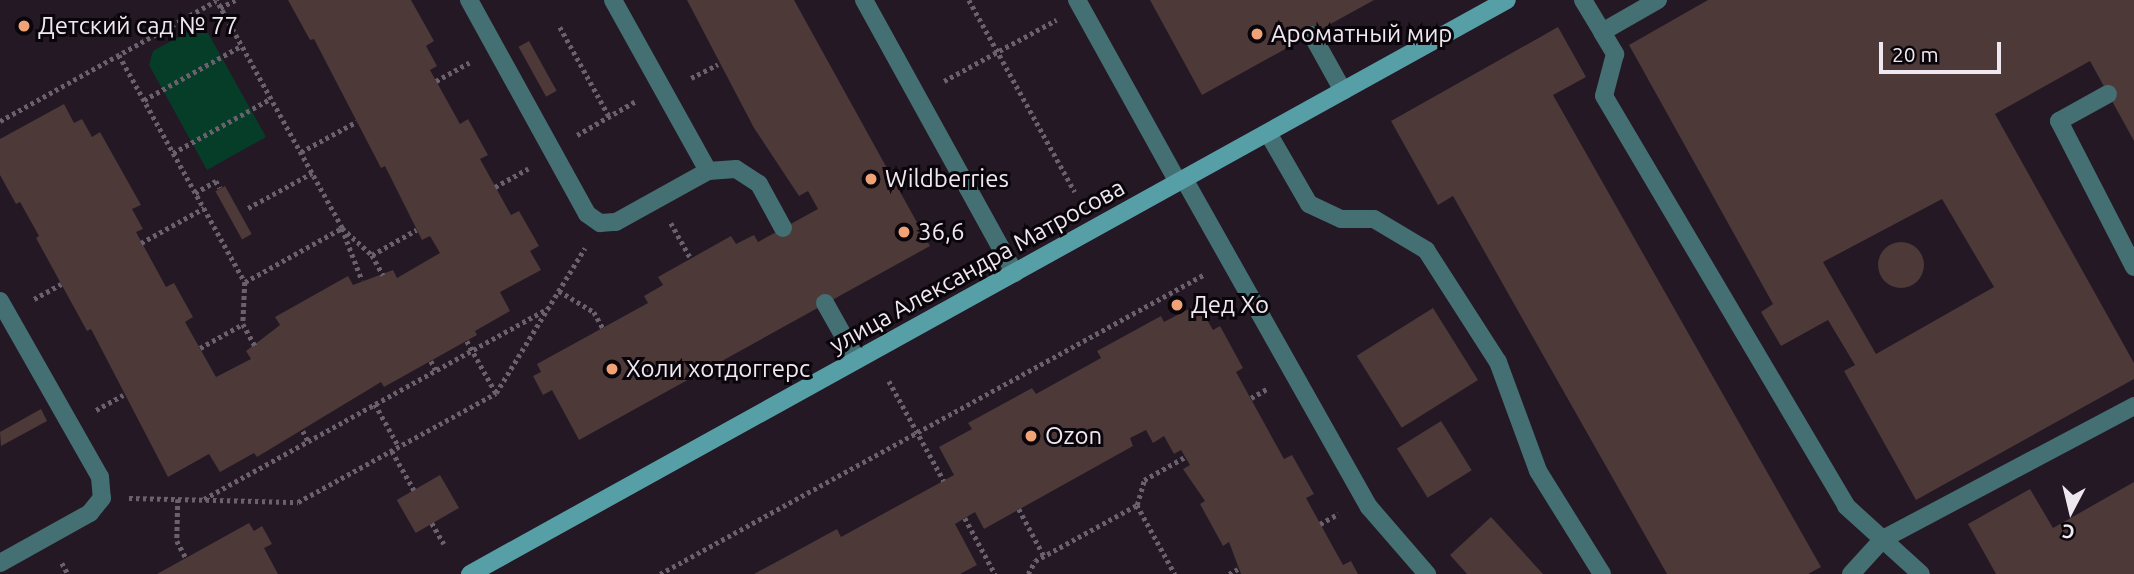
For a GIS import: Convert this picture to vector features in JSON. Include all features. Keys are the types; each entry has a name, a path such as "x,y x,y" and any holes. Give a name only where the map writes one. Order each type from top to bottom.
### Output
{"street":[{"name":"улица Александра Матросова","path":"470,574 1507,0"}],"lane":[{"path":"469,0 587,214 600,223 617,222 708,171 736,169 759,184 783,228"},
{"path":"613,0 708,171"},
{"path":"864,0 1015,273"},
{"path":"1583,0 1615,54 1604,96 1846,506 1921,574"},
{"path":"1602,32 1658,0"},
{"path":"1079,3 1368,507 1427,574"},
{"path":"1312,35 1343,91"},
{"path":"2108,94 2059,121 2134,267"},
{"path":"1268,133 1309,204 1341,219 1374,219 1426,250 1498,362 1538,471 1602,574"},
{"path":"0,302 100,477 102,498 90,513 0,563"},
{"path":"825,303 857,360"},
{"path":"1851,574 1882,539 2134,406"}],"path":[{"path":"0,121 216,0 342,228 362,279"},
{"path":"220,8 235,0"},
{"path":"969,0 1075,191"},
{"path":"917,96 998,52 1079,3"},
{"path":"560,27 609,116"},
{"path":"144,100 241,46"},
{"path":"436,81 495,48"},
{"path":"119,55 245,282 243,324 255,346"},
{"path":"495,187 609,116 661,88"},
{"path":"173,153 271,99"},
{"path":"301,152 356,122"},
{"path":"248,208 312,173"},
{"path":"195,193 216,181 220,188"},
{"path":"658,199 691,259"},
{"path":"141,243 204,208"},
{"path":"102,498 298,502 399,447 496,393 600,223"},
{"path":"342,228 372,255 383,275"},
{"path":"245,282 342,228"},
{"path":"372,255 416,230"},
{"path":"660,574 1229,261"},
{"path":"559,291 594,312 603,328"},
{"path":"202,500 549,307"},
{"path":"200,348 243,324"},
{"path":"467,341 496,393"},
{"path":"431,361 436,370"},
{"path":"889,381 944,481"},
{"path":"1251,398 1278,382"},
{"path":"375,404 399,447"},
{"path":"303,431 308,441"},
{"path":"392,450 414,490"},
{"path":"1175,574 1137,505 1144,480 1185,457"},
{"path":"178,499 177,541 186,558"},
{"path":"1028,574 1035,561 1137,505"},
{"path":"1019,509 1044,556"},
{"path":"1320,524 1348,509"},
{"path":"965,518 995,574"},
{"path":"432,523 444,544"},
{"path":"1229,574 1238,569"}],"green space":[{"path":"193,29 208,33 266,137 207,170 149,65 153,51"}],"building":[{"path":"288,0 411,0 434,41 426,46 437,66 430,70 460,124 468,119 488,155 480,159 511,215 519,211 539,246 530,251 541,270 500,292 510,311 475,331 477,335 384,387 381,382 257,457 254,453 220,472 209,454 168,477 91,329 87,331 36,238 39,236 20,202 16,204 0,175 0,139 64,104 74,123 82,119 92,137 100,132 141,205 132,209 143,229 136,232 166,287 174,283 193,317 185,322 216,377 251,359 246,351 280,325 275,317 348,276 353,285 393,270 397,278 440,253 430,236 422,240 385,166 381,168 314,39 310,40"},
{"path":"687,0 794,0 930,246 579,440 552,390 543,395 533,376 541,372 537,364 648,303 644,296 663,285 658,277 731,236 736,244 754,235 758,242 818,209 808,191 799,196 754,128"},
{"path":"1150,0 1374,0 1202,95"},
{"path":"1708,0 2134,0 2134,141 2090,61 1995,114 2134,363 2134,379 1916,500 1844,371 1855,365 1828,320 1781,346 1761,312 1773,304 1629,45","holes":["1942,199 1994,287 1876,354 1823,262"]},
{"path":"1558,27 1586,77 1553,95 1821,567 1808,574 1667,574 1453,196 1438,205 1391,121"},
{"path":"529,41 557,91 546,97 519,47"},
{"path":"225,186 252,234 242,239 215,191"},
{"path":"1901,242 1917,249 1924,265 1917,281 1901,288 1885,281 1878,265 1885,249"},
{"path":"1198,304 1213,330 1220,326 1243,368 1236,372 1284,459 1292,455 1314,494 1306,498 1343,565 1351,561 1358,574 1241,574 1229,542 1223,546 1200,504 1205,501 1183,469 1190,465 1181,450 1174,454 1164,436 1153,443 1146,430 1130,438 1133,446 984,529 975,512 955,524 977,565 960,574 754,574 837,529 841,537 954,475 939,447 972,429 968,423 1032,388 1036,394 1101,358 1097,351 1161,316 1164,322"},
{"path":"1433,308 1478,380 1402,428 1357,356"},
{"path":"41,409 47,421 1,446 0,432"},
{"path":"1441,421 1472,470 1428,498 1397,449"},
{"path":"440,475 459,508 416,533 397,500"},
{"path":"2134,482 2134,574 1996,574 1968,524 2030,489 2053,528"},
{"path":"1491,517 1543,574 1467,574 1450,555"},
{"path":"249,523 254,531 262,526 272,544 264,548 278,574 157,574"}],"place":[{"name":"Детский сад № 77","path":"24,26"},
{"name":"Ароматный мир","path":"1257,34"},
{"name":"Wildberries","path":"871,179"},
{"name":"36,6","path":"904,232"},
{"name":"Дед Хо","path":"1177,305"},
{"name":"Холи хотдоггерс","path":"612,369"},
{"name":"Ozon","path":"1031,436"}]}
